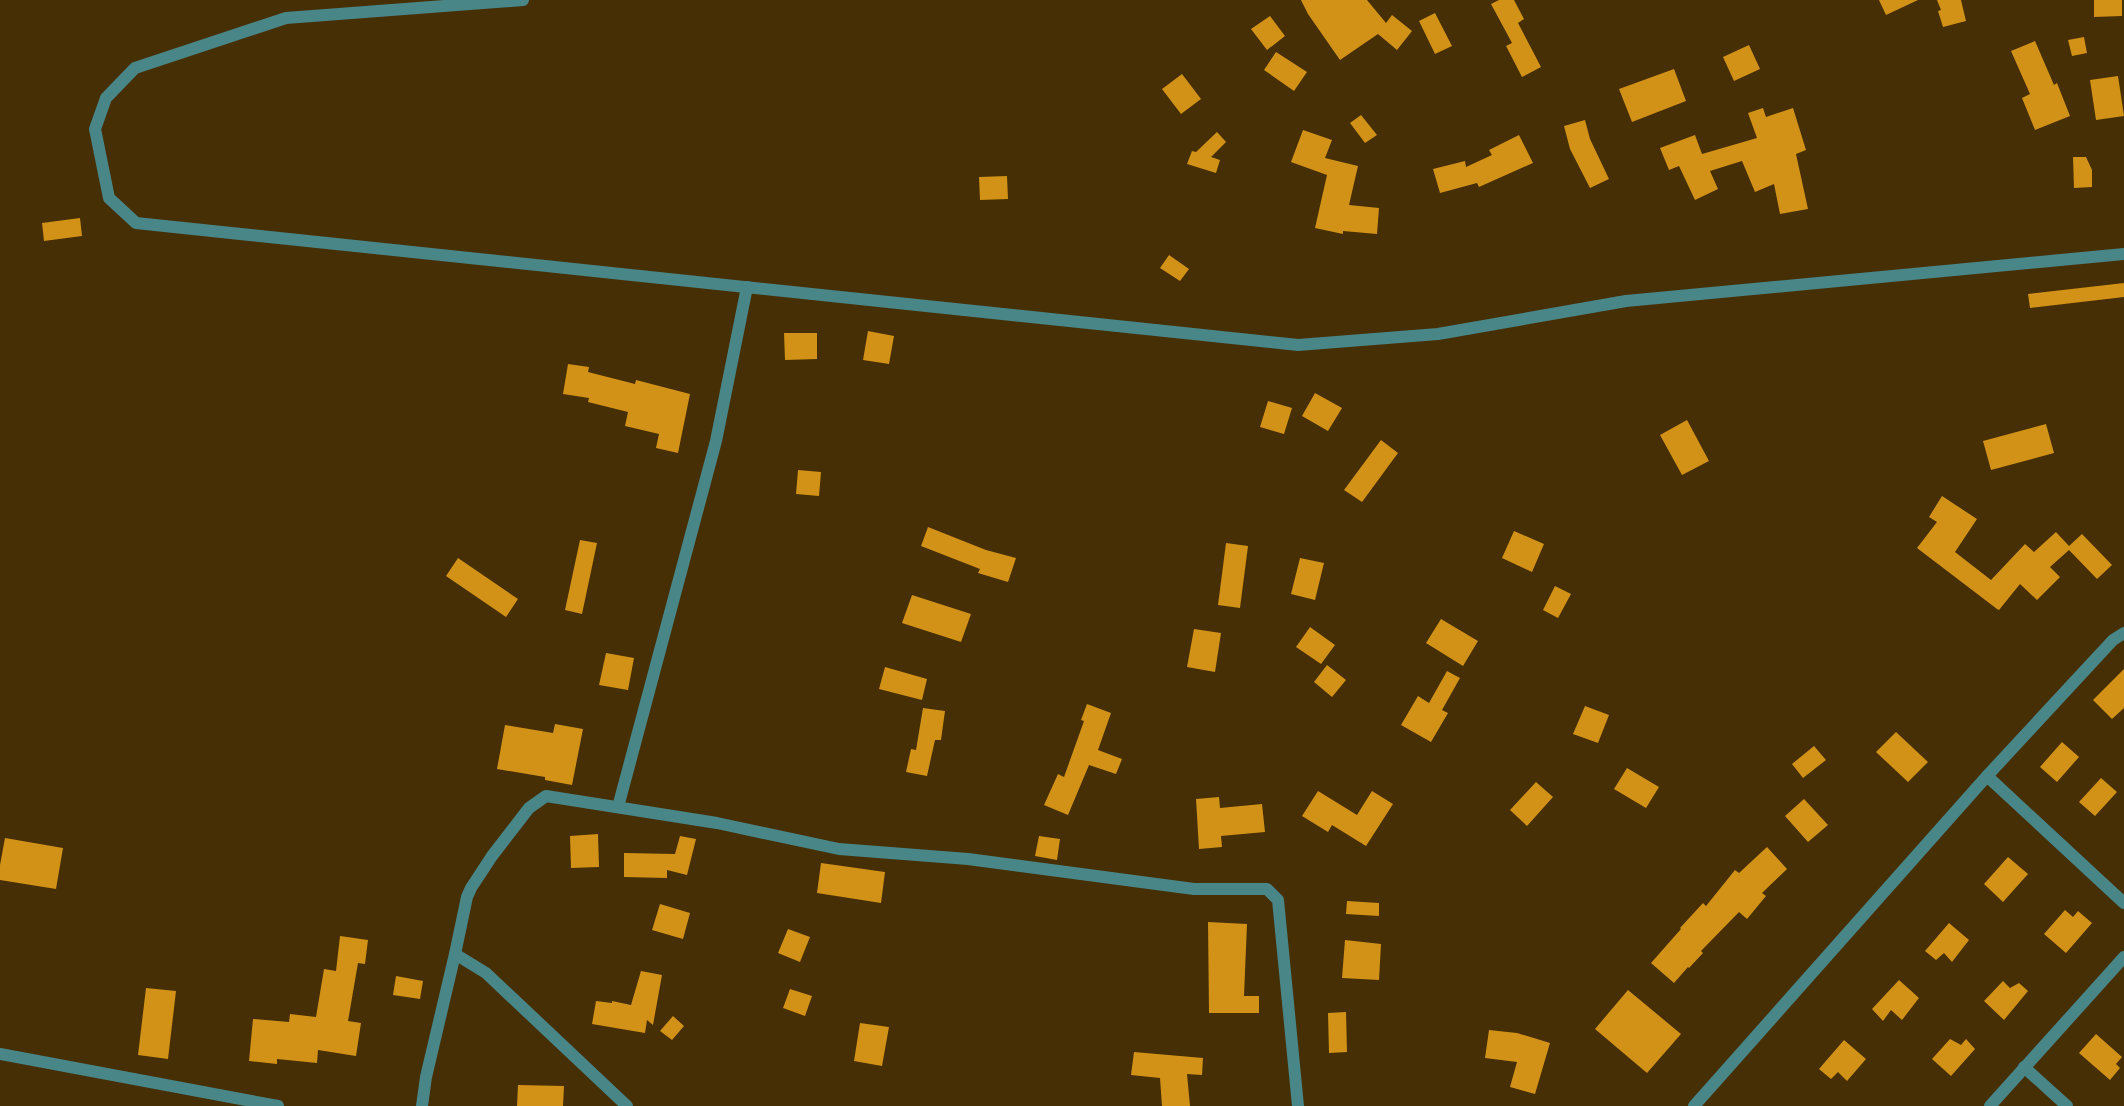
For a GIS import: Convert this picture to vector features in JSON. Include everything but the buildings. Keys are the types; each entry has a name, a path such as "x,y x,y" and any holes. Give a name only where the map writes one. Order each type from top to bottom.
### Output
{"street":[{"path":"523,0 286,18 135,68 106,98 95,129 109,198 136,224 1298,345 1438,334 1626,301 2124,254"},
{"path":"618,807 716,441 747,287"},
{"path":"1694,1106 1987,776 2113,640 2124,633"},
{"path":"1987,776 2124,903"},
{"path":"422,1106 426,1077 467,897 492,856 529,808 546,796 718,823 839,848 968,858 1194,889 1267,889 1278,900 1298,1106"},
{"path":"454,954 486,973 627,1106"},
{"path":"1990,1106 2124,957"},
{"path":"0,1054 278,1106"},
{"path":"2024,1067 2067,1106"}]}
